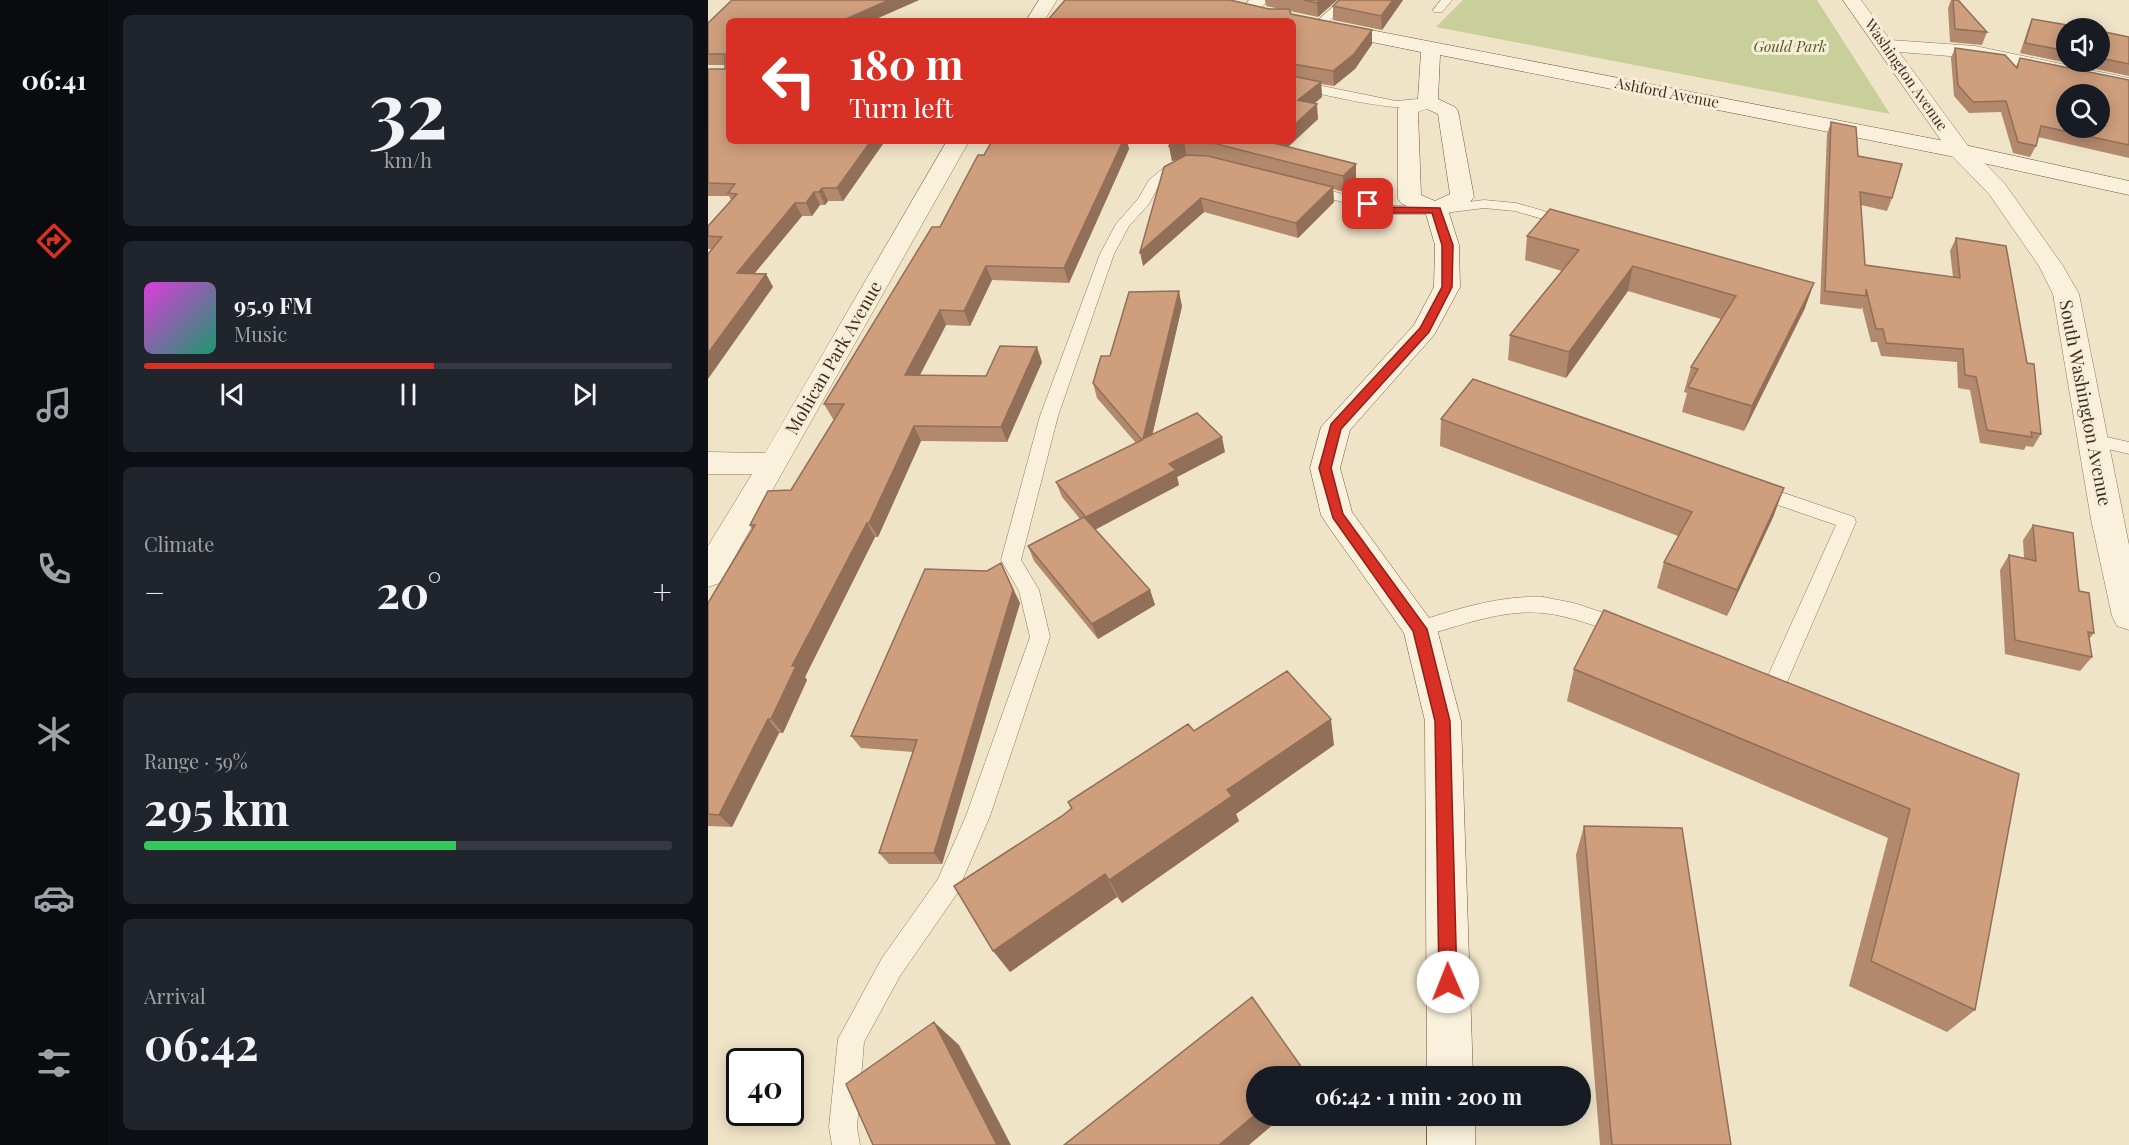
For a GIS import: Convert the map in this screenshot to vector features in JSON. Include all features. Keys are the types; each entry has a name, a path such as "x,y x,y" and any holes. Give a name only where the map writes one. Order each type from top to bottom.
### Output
{"street":[{"path":"1037,18 1048,0"},
{"name":"Washington Avenue","path":"1852,0 1887,45 1960,151"},
{"path":"1227,5 1254,5 1272,16"},
{"name":"Ashford Avenue","path":"1296,21 1960,151 2129,188"},
{"path":"1887,45 1975,52 2129,84"},
{"path":"1428,102 1431,46"},
{"path":"1436,210 1462,197 1448,111 1428,102 1408,109 1410,199 1436,210 1448,245 1447,287 1425,329 1336,427 1325,468 1337,515 1420,629 1443,721 1450,1066"},
{"name":"Mohican Park Avenue","path":"708,574 774,464 956,144"},
{"name":"South Washington Avenue","path":"1960,151 1996,189 2051,266 2066,294 2092,440 2129,616"},
{"path":"708,463 774,464"},
{"path":"1451,1126 1451,1145"}],"lane":[{"path":"1318,26 1346,0"},
{"path":"1438,10 1447,0"},
{"path":"1296,85 1396,105 1428,102"},
{"path":"846,1145 843,1127 851,1039 891,967 947,887 978,816 1040,637 1029,590 1011,560 1049,416 1107,254 1123,224 1143,201 1154,183 1172,168 1187,163 1203,164"},
{"path":"1290,184 1390,210 1436,210 1484,204 1516,207 1588,228"},
{"path":"2092,440 2129,448"},
{"path":"1736,483 1847,522 1773,688"},
{"path":"1420,629 1483,612 1541,604 1584,614 1648,638"},
{"path":"1752,680 1794,697"}],"green space":[{"name":"Gould Park","path":"1463,0 1817,0 1890,114 1436,27"}],"building":[{"path":"732,0 889,0 848,18 726,18 726,144 869,144 837,188 822,188 819,192 814,192 806,203 795,203 737,273 766,274 708,353 708,254 722,237 708,236 708,226 737,194 728,193 735,184 708,183 708,69 725,69 725,54 708,54 708,23"},
{"path":"1065,0 1230,0 1269,9 1289,9 1291,14 1372,30 1354,54 1333,71 1296,65 1296,18 1050,18"},
{"path":"1304,0 1320,0 1317,3"},
{"path":"1339,0 1393,0 1381,16 1333,6"},
{"path":"1953,0 1958,0 1987,32 1955,29"},
{"path":"2032,19 2056,23 2056,49 2025,43"},
{"path":"2110,33 2129,37 2129,64 2110,60"},
{"path":"1955,48 2005,55 2017,68 2020,58 2056,65 2056,72 2089,72 2129,80 2129,145 2097,138 2110,138 2110,84 2056,84 2056,129 2041,126 2036,146 2018,142 2006,101 1973,102 1958,85"},
{"path":"1296,77 1321,82 1298,100 1317,104 1296,123"},
{"path":"1831,122 1856,127 1858,156 1902,164 1892,198 1860,192 1865,265 1960,278 1956,238 2006,246 2027,363 2034,364 2041,434 2031,432 2032,437 1987,430 1976,377 1965,375 1963,349 1886,343 1883,329 1876,329 1866,289 1866,296 1825,291"},
{"path":"990,144 1122,144 1064,268 986,266 964,311 940,310 905,375 986,376 1000,346 1037,347 1001,427 914,426 869,523 792,666 796,666 771,719 768,719 719,815 708,814 708,603 755,525 750,525 768,491 791,490 844,404 824,404 932,227 940,227 978,155 984,155"},
{"path":"1217,144 1277,144 1356,164 1343,176"},
{"path":"1186,155 1208,156 1333,187 1296,223 1201,198 1140,252 1164,167"},
{"path":"1550,209 1814,283 1752,406 1688,387 1698,369 1691,367 1736,296 1633,266 1569,352 1510,335 1579,250 1527,236"},
{"path":"1179,291 1143,439 1197,413 1222,437 1169,464 1176,470 1086,517 1056,482 1142,440 1093,383 1101,356 1110,356 1129,292"},
{"path":"1473,379 1784,488 1737,590 1664,562 1692,512 1441,419"},
{"path":"1084,517 1150,590 1092,624 1028,546"},
{"path":"2033,525 2073,533 2079,591 2089,593 2094,633 2088,632 2092,657 2015,640 2009,555 2036,561"},
{"path":"1001,563 1013,590 934,853 879,853 917,740 851,736 925,569 987,571"},
{"path":"1604,610 2019,774 1975,1010 1871,961 1910,809 1574,669"},
{"path":"1287,671 1331,719 1227,790 1232,796 1109,880 1105,874 993,951 954,886 1062,816 1072,808 1068,802 1188,724 1194,731"},
{"path":"1584,826 1682,828 1731,1145 1612,1145"},
{"path":"1252,997 1301,1066 1246,1066 1246,1122 1219,1145 1064,1145"},
{"path":"934,1022 997,1145 873,1145 846,1084"}],"route":[{"path":"1368,204 1390,210 1436,210 1448,245 1447,287 1425,329 1336,427 1325,468 1337,515 1420,629 1443,721 1448,982"}]}
